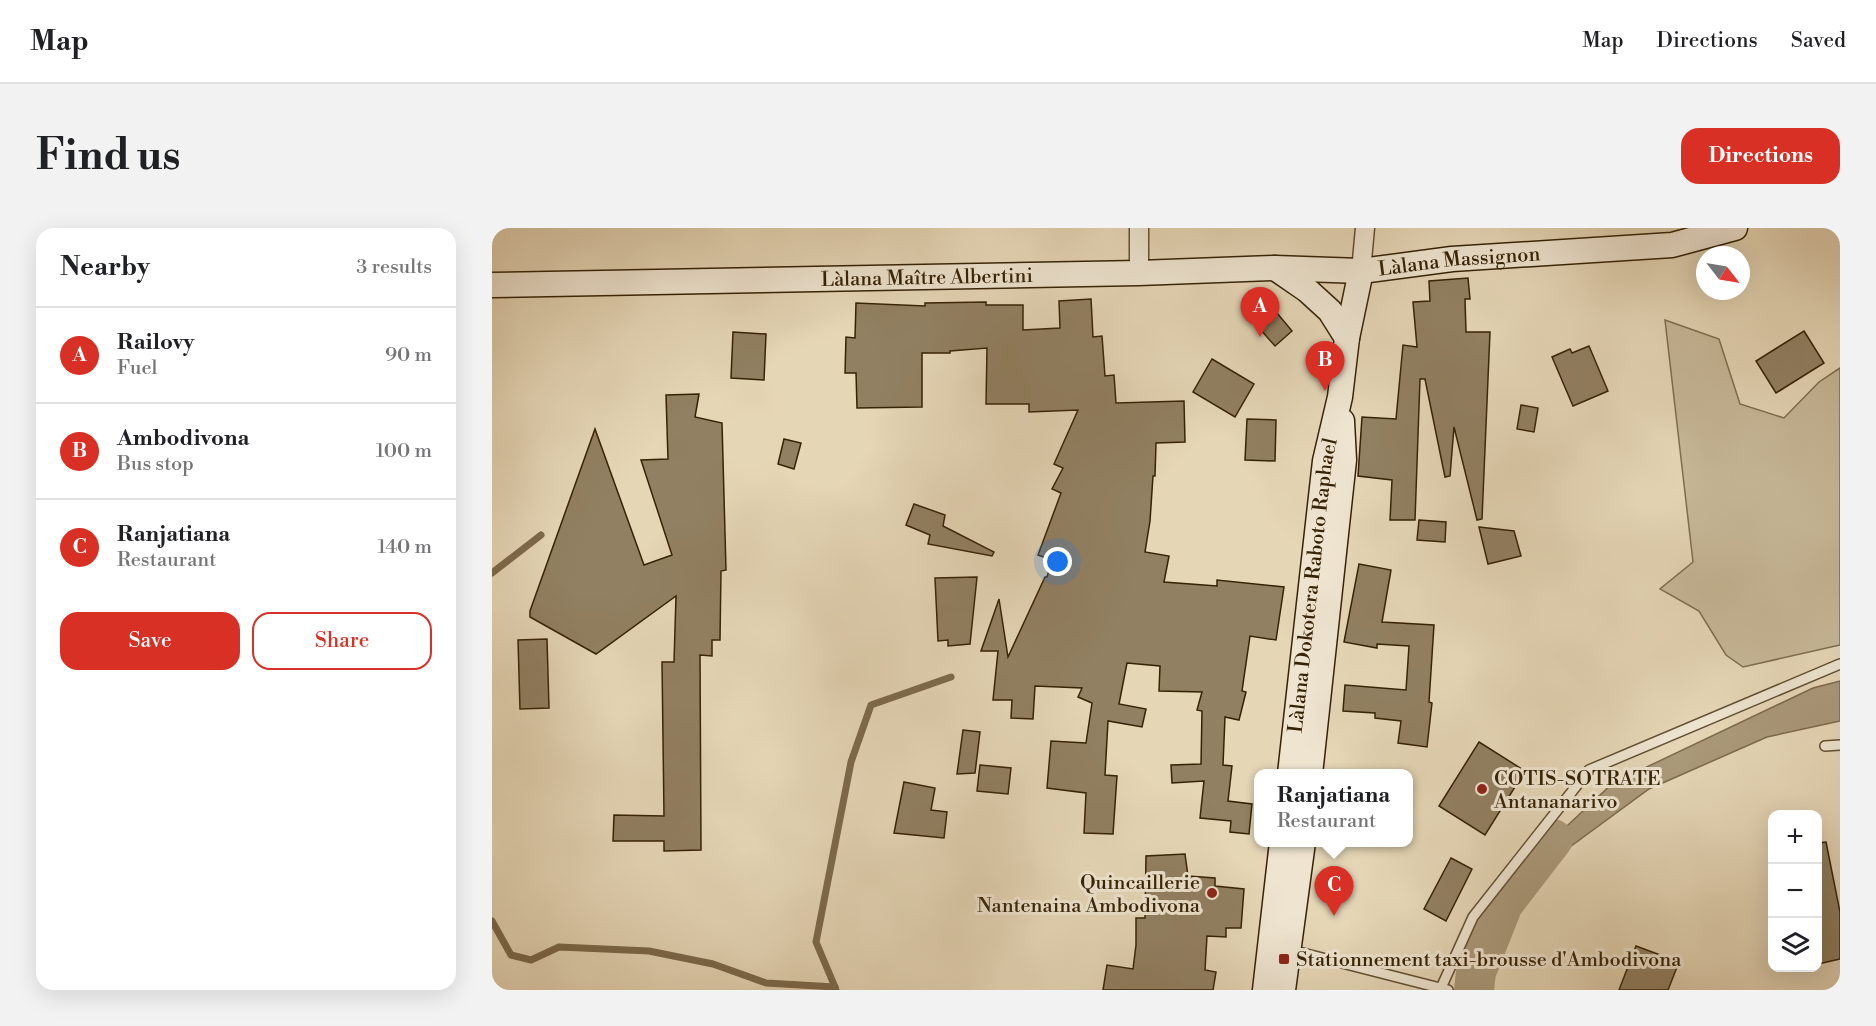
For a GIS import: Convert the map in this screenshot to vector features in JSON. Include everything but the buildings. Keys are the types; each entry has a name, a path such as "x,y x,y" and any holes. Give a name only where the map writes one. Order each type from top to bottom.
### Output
{"main road":[{"name":"Làlana Massignon","path":"1361,271 1452,259 1672,245 1735,228"},
{"name":"Làlana Maître Albertini","path":"492,285 1139,273 1275,268 1361,271"},
{"path":"1275,268 1307,290 1330,311 1347,338"},
{"name":"Làlana Dokotera Raboto Raphael","path":"1291,769 1325,461 1341,397 1347,338 1361,271"},
{"name":"Làlana Dokotera Raboto Raphael","path":"1311,769 1344,460 1341,397"},
{"path":"1283,990 1288,949 1292,850"},
{"path":"1265,990 1292,850"}],"street":[{"path":"1139,273 1140,228"},
{"path":"1361,271 1365,228"}],"lane":[{"path":"1288,949 1446,989 1473,917 1588,770 1840,664"},
{"path":"1825,746 1840,745"}],"shaded area":[{"path":"1665,320 1719,339 1740,404 1784,418 1819,382 1840,368 1840,645 1743,667 1726,655 1699,611 1660,589 1693,562"},
{"path":"1840,681 1840,721 1767,737 1649,789 1563,852 1553,839 1613,783 1813,688"}],"waterway":[{"path":"492,573 541,535"},
{"path":"835,987 816,942 851,762 871,705 951,677"},
{"path":"1474,990 1476,972 1503,904 1553,839"},
{"path":"492,921 511,955 531,960 559,947 649,951 713,964 766,983 835,987 836,990"}],"place":[{"name":"Railovy","path":"1260,337"},
{"name":"Ambodivona","path":"1325,391"},
{"name":"COTIS-SOTRATE Antananarivo","path":"1482,789"},
{"name":"Quincaillerie Nantenaina Ambodivona","path":"1212,893"},
{"name":"Ranjatiana","path":"1334,916"},
{"name":"Stationnement taxi-brousse d'Ambodivona","path":"1284,959"}]}
